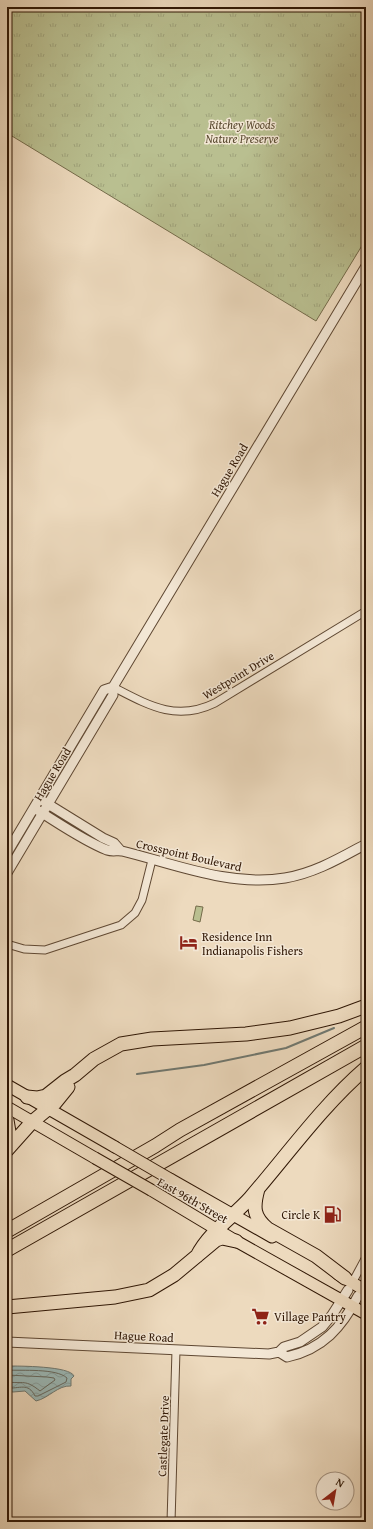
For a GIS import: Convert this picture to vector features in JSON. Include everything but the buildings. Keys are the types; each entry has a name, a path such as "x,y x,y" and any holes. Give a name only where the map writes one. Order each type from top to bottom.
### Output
{"highway":[{"path":"27,1097 38,1098 46,1096 94,1059 121,1044 152,1039 246,1034 290,1028 339,1016 366,1006"},
{"path":"7,1231 155,1146 180,1130 366,1027"},
{"path":"7,1250 366,1046"},
{"path":"197,1256 202,1246 259,1187 328,1105 366,1068"},
{"path":"7,1149 32,1122 55,1103 70,1085 75,1075"},
{"path":"7,1120 10,1134 7,1149"},
{"path":"259,1187 255,1208 256,1216 263,1225 316,1256 357,1287"},
{"path":"7,1307 115,1298 136,1294 149,1290 162,1283 188,1264 216,1240 222,1238 236,1241"}],"main road":[{"name":"East 96th Street","path":"7,1085 357,1287"},
{"name":"East 96th Street","path":"7,1107 218,1229 236,1241 366,1314"}],"street":[{"name":"Hague Road","path":"7,873 113,695 113,687 366,266"},
{"name":"Westpoint Drive","path":"113,687 153,707 177,712 201,709 215,703 366,610"},
{"name":"Hague Road","path":"7,853 104,690 113,687"},
{"name":"Crosspoint Boulevard","path":"39,799 114,844 120,851"},
{"name":"Crosspoint Boulevard","path":"34,808 111,852 120,851 152,860 249,881 286,878 314,870 366,844"},
{"path":"7,944 24,949 45,950 121,925 130,918 139,905 152,860"},
{"path":"357,1287 366,1257"},
{"name":"Hague Road","path":"279,1352 284,1347 305,1339 322,1327 342,1300 357,1287"},
{"name":"Hague Road","path":"7,1342 260,1354 279,1352 288,1357 318,1345 340,1326 353,1306 357,1287"},
{"name":"Castlegate Drive","path":"171,1522 176,1350"}],"green space":[{"name":"Ritchey Woods Nature Preserve","path":"7,7 366,7 366,239 316,321 7,133"},
{"path":"196,906 203,907 200,922 193,920"}],"water":[{"path":"7,1366 54,1368 64,1370 74,1376 71,1379 71,1386 66,1386 36,1401 25,1391 7,1391"}],"waterway":[{"path":"137,1074 204,1065 286,1048 334,1028"}],"place":[{"name":"Residence Inn Indianapolis Fishers","path":"189,943"},
{"name":"Circle K","path":"333,1214"},
{"name":"Village Pantry","path":"261,1316"}]}
